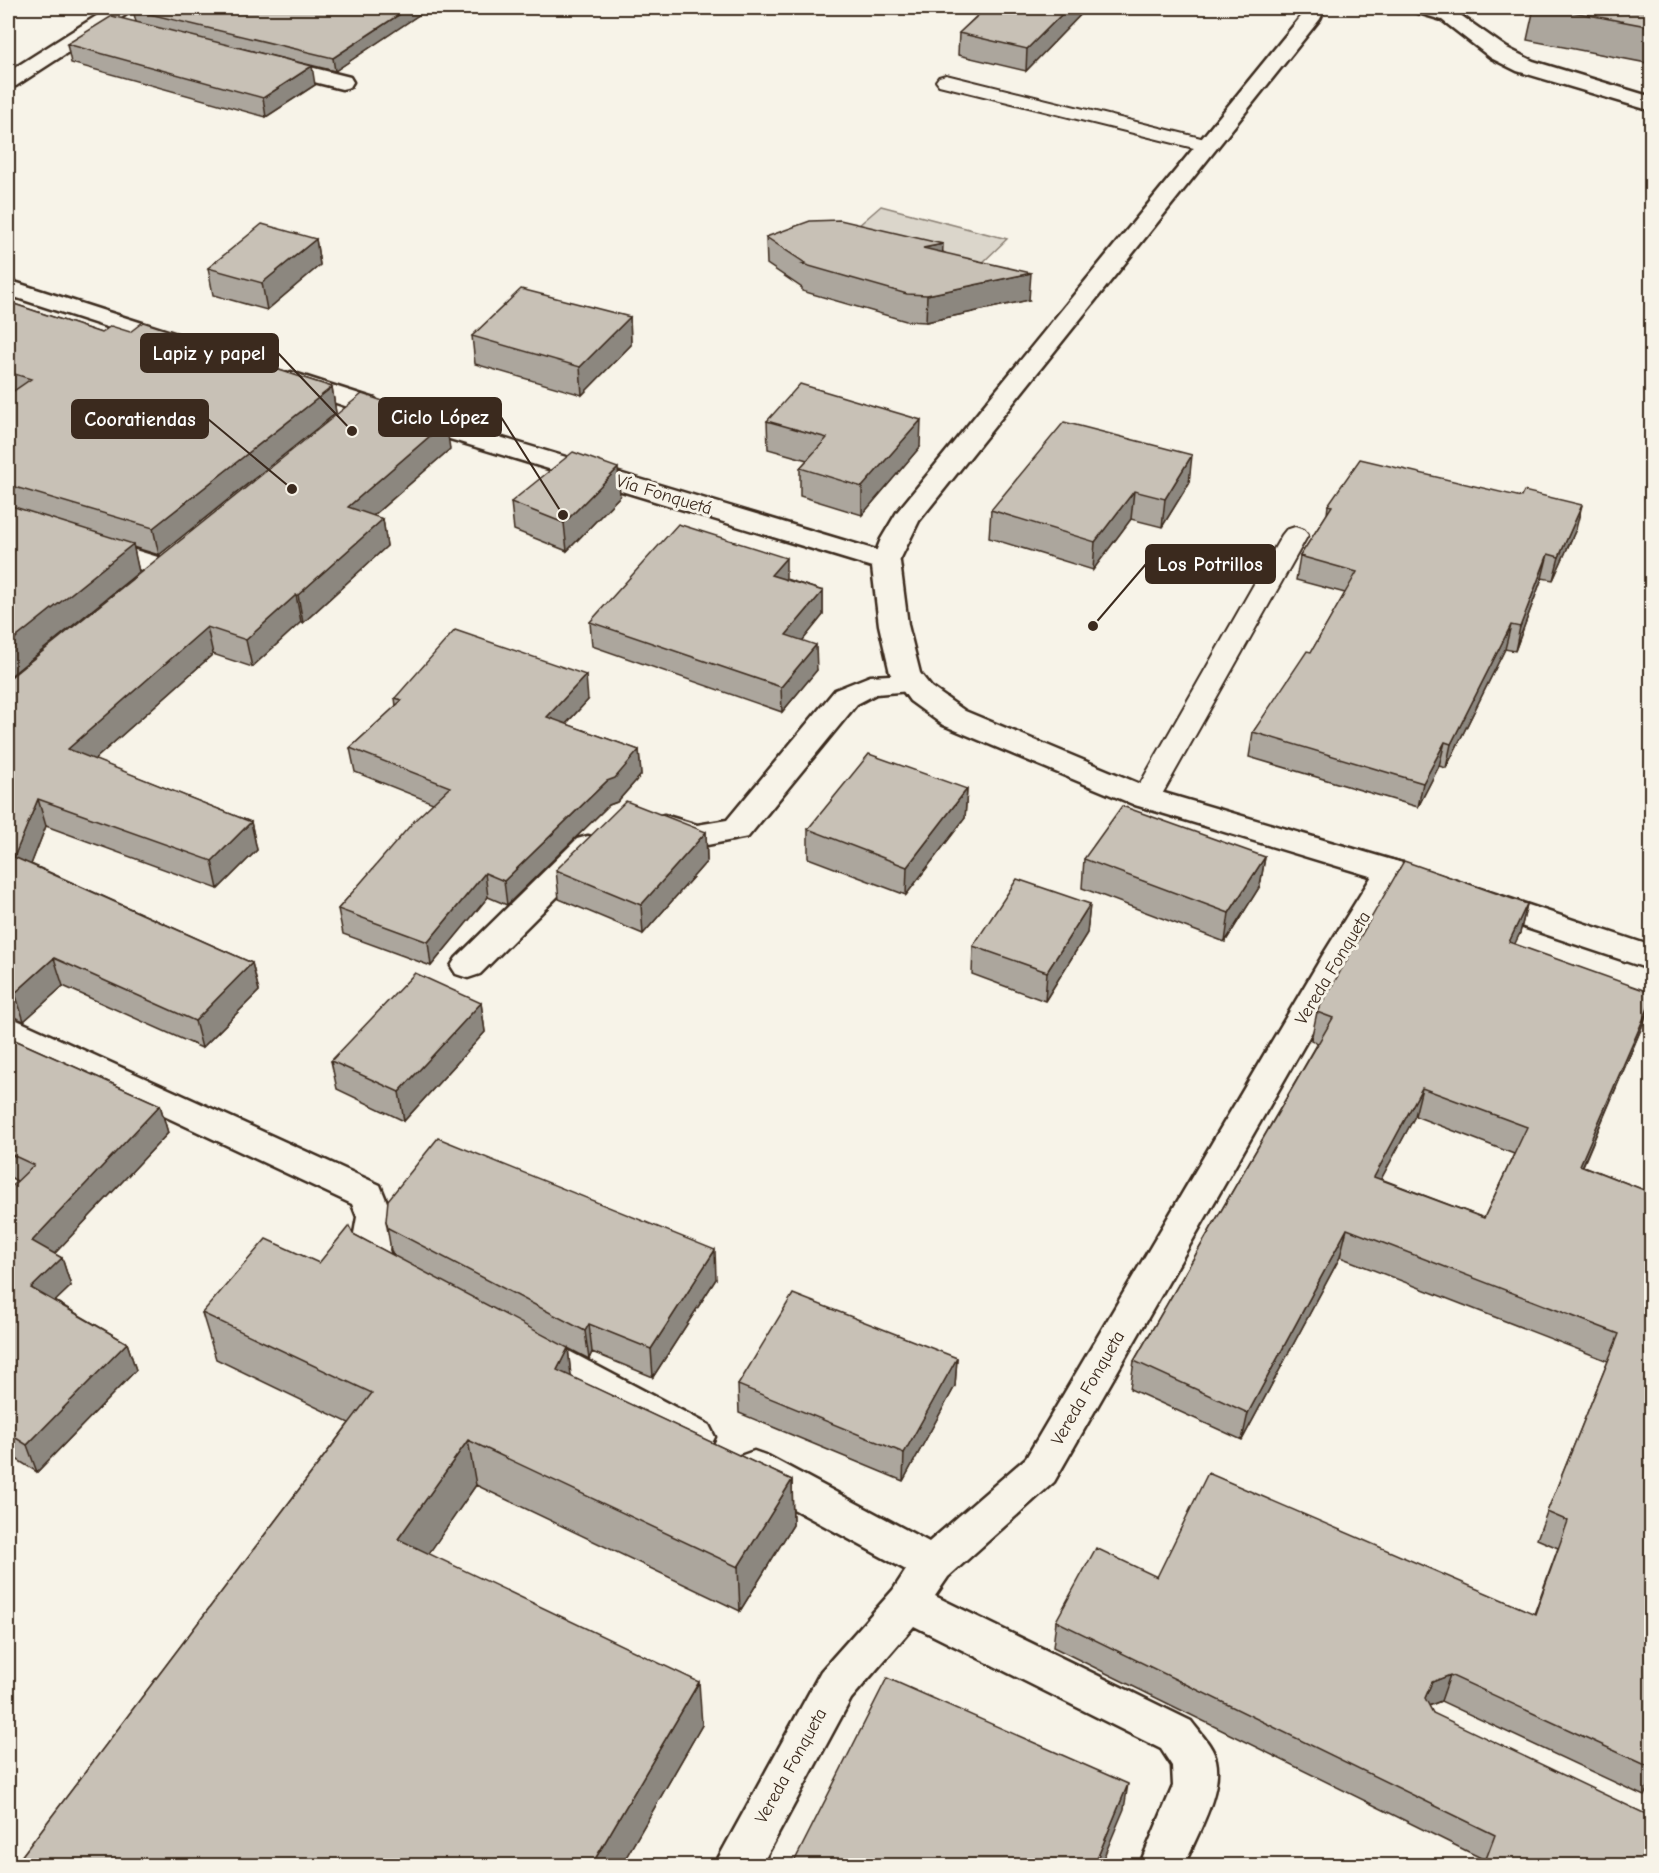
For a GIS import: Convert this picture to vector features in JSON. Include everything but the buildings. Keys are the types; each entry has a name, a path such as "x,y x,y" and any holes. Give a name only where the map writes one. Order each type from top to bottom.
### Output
{"street":[{"path":"1315,8 1313,15 907,518 886,562 899,651 910,683 928,701 954,718 1146,798 1391,871 1652,958"},
{"path":"1422,8 1449,16 1499,53 1525,66 1652,104"},
{"path":"8,81 100,22 123,18"},
{"path":"250,59 342,82"},
{"path":"8,287 198,350"},
{"name":"Vía Fonquetá","path":"266,372 366,405 886,562"},
{"path":"339,427 366,405"},
{"path":"8,519 173,561 136,591"},
{"path":"468,966 620,824 697,836 738,829 846,697 870,685 910,683"},
{"name":"Vereda Fonqueta","path":"736,1866 836,1685 908,1603 933,1564 1040,1470 1336,961 1391,871"},
{"path":"8,1029 367,1195 375,1217 370,1250 377,1268 419,1290"},
{"path":"503,1335 933,1564"},
{"path":"908,1603 1176,1735 1194,1760 1195,1786 1161,1866"}],"lane":[{"path":"946,81 1206,145"},
{"path":"1146,798 1296,535"}],"shaded area":[{"path":"881,206 1007,239 976,269 850,233"}],"place":[{"name":"Lapiz y papel","path":"352,431"},
{"name":"Cooratiendas","path":"292,489"},
{"name":"Ciclo López","path":"563,515"},
{"name":"Los Potrillos","path":"1093,626"}]}
